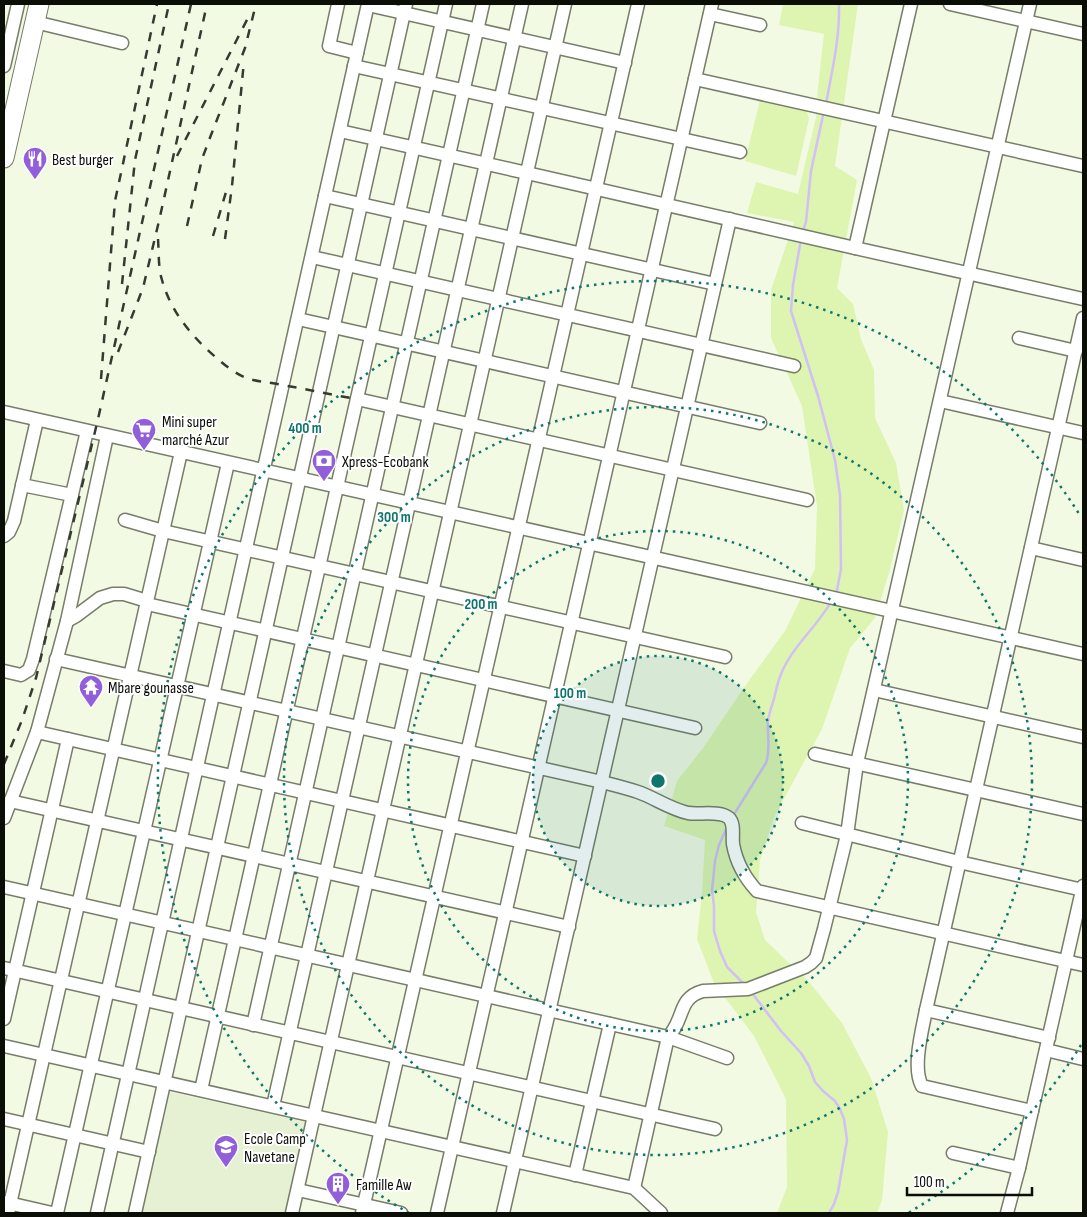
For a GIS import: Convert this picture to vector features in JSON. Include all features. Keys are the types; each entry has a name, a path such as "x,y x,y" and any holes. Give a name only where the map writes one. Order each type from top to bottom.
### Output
{"highway":[{"path":"4,158 39,4"}],"street":[{"path":"4,66 18,4"},
{"path":"338,4 329,46 390,74 740,152"},
{"path":"97,1213 368,4 405,8 442,22 624,63"},
{"path":"201,1090 446,4"},
{"path":"253,1025 483,4"},
{"path":"273,1106 522,4"},
{"path":"292,1213 565,4"},
{"path":"363,1209 638,4"},
{"path":"855,248 911,4"},
{"path":"950,4 1083,34"},
{"path":"634,1188 668,1037 677,1026 689,997 703,990 748,988 804,967 816,958 847,834 857,763 1030,4"},
{"path":"135,1213 405,8"},
{"path":"437,1213 711,9 760,25"},
{"path":"35,22 122,43"},
{"path":"695,78 1083,166"},
{"path":"340,131 1083,299"},
{"path":"325,196 715,284"},
{"path":"503,1213 730,219"},
{"path":"312,257 794,366"},
{"path":"1032,1111 922,1086 919,1080 917,1063 926,1010 1083,318"},
{"path":"298,319 760,423"},
{"path":"1019,338 1076,351"},
{"path":"357,399 807,500"},
{"path":"940,401 1083,433"},
{"path":"4,412 652,559 1083,654"},
{"path":"4,536 12,526 38,420"},
{"path":"4,671 21,675 29,670 33,659 87,431"},
{"path":"4,818 37,732 67,621 107,436"},
{"path":"52,1213 7,1207 28,1125 181,452"},
{"path":"57,1213 228,463"},
{"path":"22,485 72,495"},
{"path":"125,520 319,566 724,657"},
{"path":"1031,548 1083,560"},
{"path":"67,621 100,598 113,594 124,594 147,603 193,615 695,728"},
{"path":"56,659 602,782 639,792 688,813 721,814 728,818 732,824 733,845 736,854 747,878 757,891 1083,965"},
{"path":"874,690 1083,737"},
{"path":"37,732 585,856"},
{"path":"4,1019 9,970 32,893 68,739"},
{"path":"815,754 1083,814"},
{"path":"10,801 568,927"},
{"path":"802,823 959,862 1083,889 1007,1213"},
{"path":"4,887 668,1037 727,1058"},
{"path":"9,970 715,1129"},
{"path":"926,1010 1047,1044 1083,1059"},
{"path":"575,1175 610,1024"},
{"path":"4,1046 634,1188 661,1213"},
{"path":"4,1119 149,1152"},
{"path":"953,1153 1019,1168"},
{"path":"298,1190 363,1209 401,1213"}],"shaded area":[{"name":"Ecole Camp Navetane","path":"170,1092 310,1123 289,1213 142,1213"}],"green space":[{"path":"783,4 858,4 835,166 857,180 837,288 853,304 861,339 874,370 875,418 896,463 904,510 889,573 875,618 850,648 822,729 775,815 760,860 756,912 765,940 810,983 842,1023 871,1078 888,1132 882,1200 877,1213 777,1213 787,1187 786,1099 754,1036 714,983 697,939 705,840 664,826 677,781 703,748 785,631 815,569 817,506 802,406 771,338 771,290 794,222 747,213 756,182 798,194 816,117 824,34 779,25"},
{"path":"760,100 807,111 809,119 796,176 745,161"}],"waterway":[{"path":"826,104 837,42 839,4"},
{"path":"803,231 806,222 811,171 824,111"},
{"path":"801,239 793,285 791,311 818,396 835,460 840,495 841,569 835,595"},
{"path":"733,816 766,763 769,747 768,718 782,671 795,650 831,602"},
{"path":"728,825 719,845 715,861 712,890 714,931 727,967 745,985"},
{"path":"752,993 781,1031 801,1053 809,1066 815,1082 835,1101 844,1119 847,1140 838,1192 829,1213"}],"railway":[{"path":"101,379 115,201 157,4"},
{"path":"122,284 135,160 169,4"},
{"path":"4,764 22,720 36,678 98,419 191,4"},
{"path":"118,352 143,288 207,4"},
{"path":"187,226 202,159 245,48 256,4"},
{"path":"177,156 249,16"},
{"path":"225,239 244,61"},
{"path":"213,236 226,192"},
{"path":"158,239 161,275 171,303 192,334 225,365 234,372 253,380 357,399"}],"place":[{"name":"Best burger","path":"35,180"},
{"name":"Mini super marché Azur","path":"144,451"},
{"name":"Xpress-Ecobank","path":"324,482"},
{"name":"Mbare gounasse","path":"91,708"},
{"name":"Ecole Camp Navetane","path":"226,1168"},
{"name":"Famille Aw","path":"338,1205"}]}
